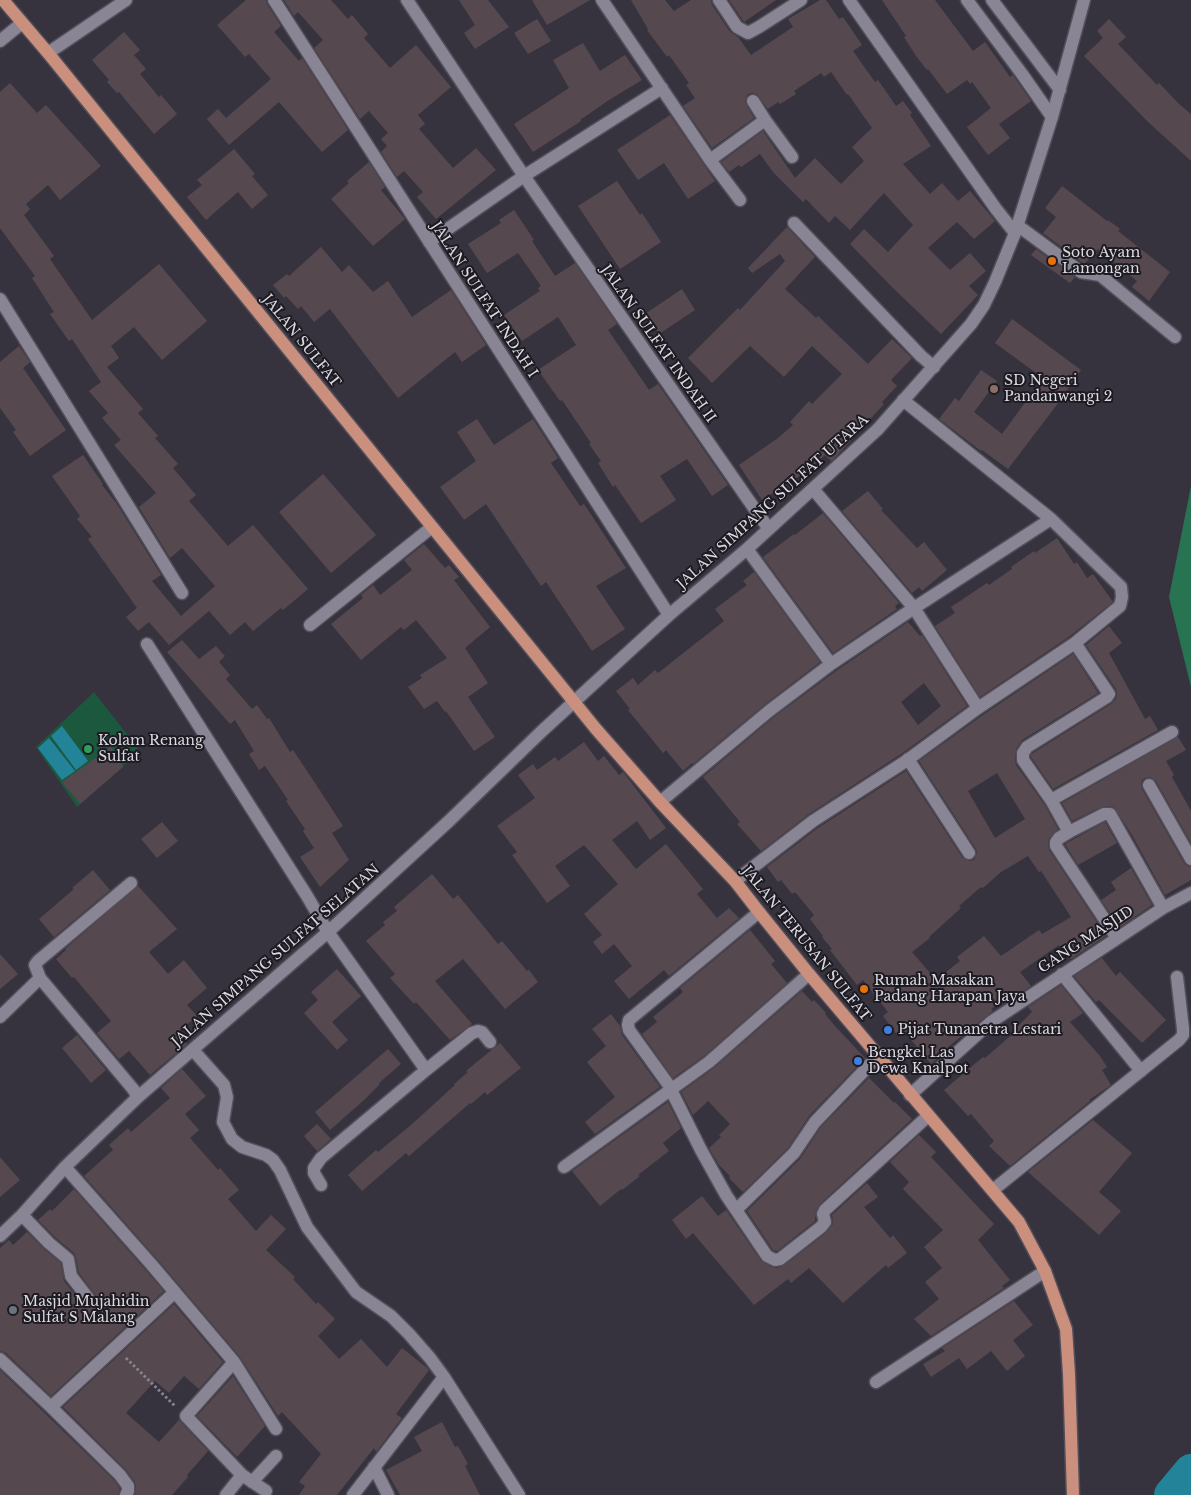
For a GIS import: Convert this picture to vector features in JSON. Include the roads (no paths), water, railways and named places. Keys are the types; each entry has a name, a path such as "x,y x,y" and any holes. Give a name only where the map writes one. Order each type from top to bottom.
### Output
{"main road":[{"name":"JALAN SULFAT","path":"3,0 575,702"},
{"name":"JALAN TERUSAN SULFAT","path":"575,702 660,802 735,881 809,974 1019,1222 1045,1271 1066,1329 1073,1495"}],"street":[{"path":"48,53 126,0"},
{"name":"JALAN SULFAT INDAH I","path":"274,0 669,615"},
{"name":"JALAN SULFAT INDAH II","path":"407,0 524,176 769,528"},
{"path":"602,0 710,160 740,200"},
{"path":"719,0 737,27 748,33 801,0"},
{"path":"849,0 996,209 1016,229 1081,272 1100,275 1175,337"},
{"path":"967,0 1052,117"},
{"path":"992,0 1060,90"},
{"name":"JALAN SIMPANG SULFAT UTARA","path":"575,702 669,615 747,549 878,429 971,324 996,282 1016,229 1052,117 1084,0"},
{"path":"0,41 22,23"},
{"path":"429,242 524,176 662,88"},
{"path":"753,101 792,157"},
{"path":"710,160 765,120"},
{"path":"794,222 921,356 934,367"},
{"path":"0,299 182,593"},
{"path":"735,881 813,821 908,759 978,708 1075,643 1120,606 1122,597 1121,587 1051,519 903,400"},
{"path":"813,489 914,608 978,708"},
{"path":"660,802 769,711 832,664 1051,519"},
{"path":"310,625 432,526"},
{"path":"747,549 832,664"},
{"path":"1069,832 1051,800 1023,760 1023,753 1027,747 1107,698 1109,694 1075,643"},
{"path":"147,644 308,896 328,932 426,1070"},
{"name":"JALAN SIMPANG SULFAT SELATAN","path":"0,1236 22,1215 65,1167 138,1097 328,932 575,702"},
{"path":"1051,800 1172,732"},
{"path":"908,759 969,853"},
{"path":"1149,785 1191,859"},
{"path":"1117,938 1056,846 1059,838 1104,814 1110,814 1162,908"},
{"path":"131,883 35,965 40,978 138,1097"},
{"name":"GANG MASJID","path":"910,1095 991,1022 1162,908 1191,893"},
{"path":"759,912 629,1020 629,1030 668,1084 701,1150 736,1210 767,1256 775,1260 780,1259 821,1227 825,1222 825,1210 928,1116"},
{"path":"564,1167 709,1062 809,974"},
{"path":"1062,974 1141,1071"},
{"path":"993,1190 1179,1040 1183,1035 1183,1029 1176,977"},
{"path":"0,1017 40,978"},
{"path":"321,1185 314,1173 314,1168 321,1158 472,1033 482,1032 490,1042"},
{"path":"193,1050 224,1085 227,1097 223,1122 232,1139 242,1147 266,1155 273,1160 280,1170 307,1227 356,1292 391,1316 430,1358 519,1495"},
{"path":"736,1210 794,1153 815,1122 879,1055"},
{"path":"65,1167 234,1362 276,1429"},
{"path":"22,1215 49,1243 68,1259 71,1276 88,1298"},
{"path":"876,1382 1045,1271"},
{"path":"51,1407 175,1292"},
{"path":"0,1359 125,1481 128,1486 126,1495"},
{"path":"234,1362 186,1416 247,1478 266,1491"},
{"path":"353,1495 444,1377"},
{"path":"226,1495 276,1456"},
{"path":"374,1467 388,1495"}],"water":[{"path":"62,726 88,761 76,770 51,736"},
{"path":"49,738 75,771 62,780 38,748"}],"waterway":[{"path":"1171,1495 1191,1471"}],"place":[{"name":"Soto Ayam Lamongan","path":"1052,261"},
{"name":"SD Negeri Pandanwangi 2","path":"994,389"},
{"name":"Kolam Renang Sulfat","path":"88,749"},
{"name":"Rumah Masakan Padang Harapan Jaya","path":"864,989"},
{"name":"Pijat Tunanetra Lestari","path":"888,1030"},
{"name":"Bengkel Las Dewa Knalpot","path":"858,1061"},
{"name":"Masjid Mujahidin Sulfat S Malang","path":"13,1310"}]}
